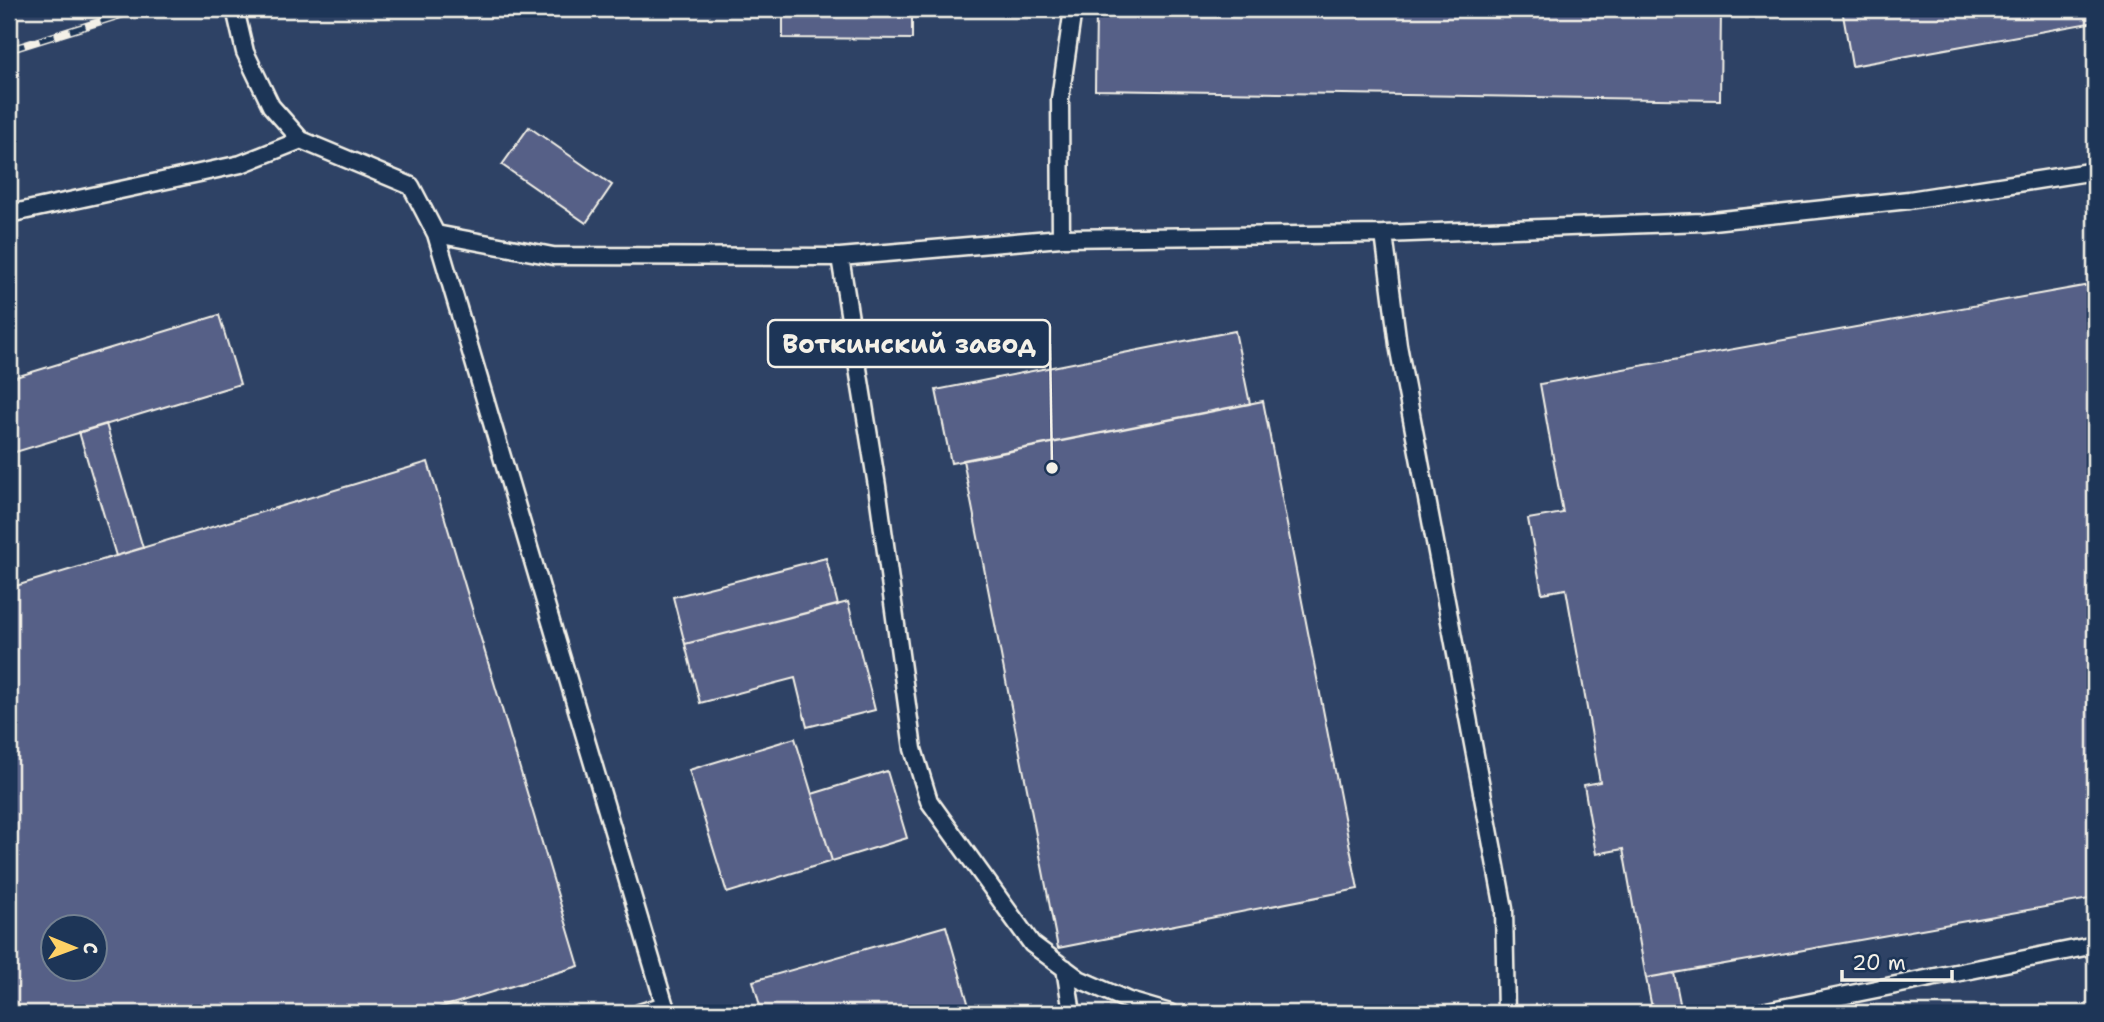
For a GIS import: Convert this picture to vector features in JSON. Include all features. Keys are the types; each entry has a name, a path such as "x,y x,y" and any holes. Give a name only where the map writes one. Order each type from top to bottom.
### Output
{"lane":[{"path":"235,9 245,52 271,106 301,140 411,186 436,234 666,1009 639,1013"},
{"path":"1061,238 1060,99 1073,9"},
{"path":"9,214 241,164 301,140"},
{"path":"436,234 553,256 840,257 1061,238 1384,234 1703,222 1909,201 2095,171"},
{"path":"1384,234 1398,345 1504,909 1506,1013"},
{"path":"840,257 877,486 913,749 929,801 1032,944 1079,979 1129,1001 1170,1013"},
{"path":"1757,1013 1797,1010 2095,945"},
{"path":"1065,968 1072,1013"}],"shaded area":[{"path":"9,9 2095,9 2095,1013 9,1013"}],"building":[{"path":"763,9 948,9 948,15 763,13"},
{"path":"1096,9 1721,9 1720,100 1095,90"},
{"path":"1842,9 2095,9 2095,22 1852,66"},
{"path":"783,13 912,15 912,39 783,38"},
{"path":"529,127 612,185 586,223 502,165"},
{"path":"2095,284 2095,898 1646,978 1623,849 1596,854 1584,785 1600,782 1566,589 1542,593 1528,519 1563,513 1540,384"},
{"path":"219,315 240,384 9,454 9,379"},
{"path":"1235,331 1250,404 951,463 936,390"},
{"path":"1263,401 1358,889 1058,948 963,460"},
{"path":"106,424 143,548 116,556 79,432"},
{"path":"428,462 579,966 422,1013 9,1013 9,588"},
{"path":"826,558 838,605 685,644 673,597"},
{"path":"848,602 875,710 807,727 795,678 700,703 685,644"},
{"path":"795,738 832,861 727,893 689,770"},
{"path":"887,771 907,838 832,861 812,794"},
{"path":"946,926 971,1013 762,1013 753,981"},
{"path":"1674,973 1682,1013 1653,1013 1646,978"}],"railway":[{"path":"9,50 140,9"}],"place":[{"name":"Воткинский завод","path":"1052,468"}]}
